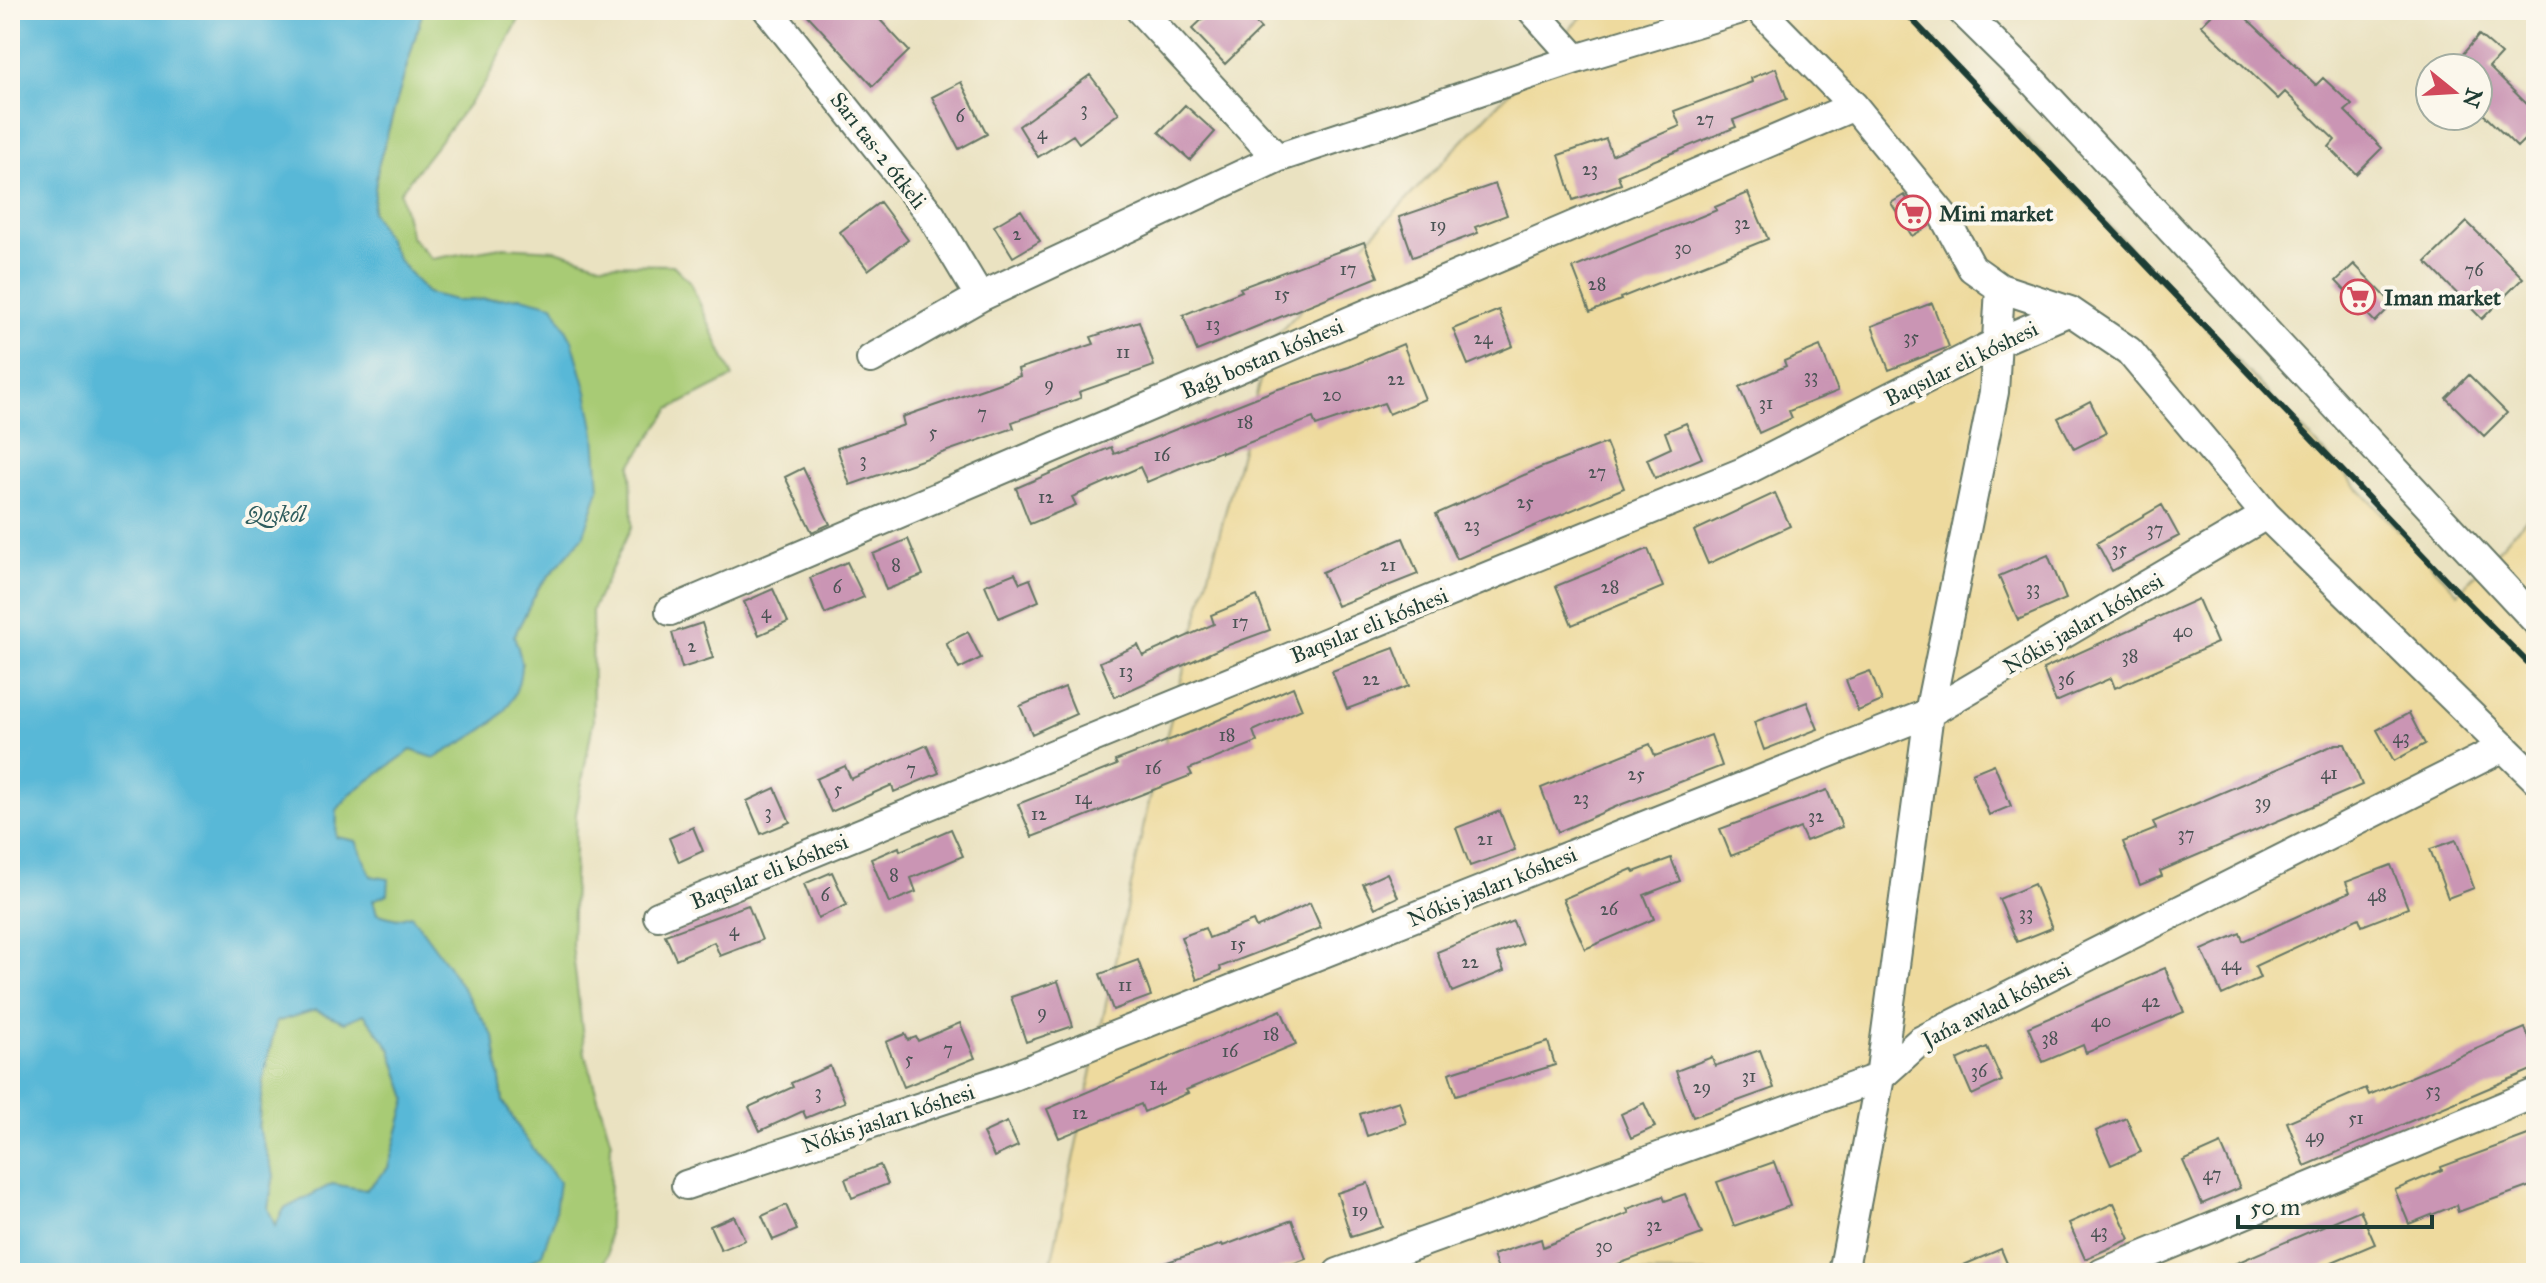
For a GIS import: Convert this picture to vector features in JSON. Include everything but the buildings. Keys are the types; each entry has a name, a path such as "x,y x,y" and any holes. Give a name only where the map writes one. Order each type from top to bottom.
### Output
{"street":[{"name":"Sarı tas-2 ótkeli","path":"768,10 931,215 980,297"},
{"path":"1140,10 1277,158"},
{"path":"1532,10 1576,59"},
{"path":"871,359 980,297 1277,158 1576,59 1738,10"},
{"path":"1760,10 1854,106 1943,215 1972,268 2000,288 2070,311 2129,351 2266,515 2536,779"},
{"path":"1961,10 2028,76 2536,621"},
{"name":"Baǵı bostan kóshesi","path":"670,611 1854,106"},
{"path":"1843,1273 1880,1077 1929,713 1994,392 2000,288"},
{"name":"Baqsılar eli kóshesi","path":"658,916 1743,472 1998,342 2070,311"},
{"name":"Nókis jasları kóshesi","path":"686,1185 1008,1078 1929,713 2266,515"},
{"name":"Jańa awlad kóshesi","path":"1338,1273 1880,1077 1920,1041 2504,747"},
{"path":"2102,1273 2536,1093"}],"green space":[{"path":"423,10 524,10 486,82 400,192 411,237 432,259 501,247 556,250 600,264 673,265 690,282 733,377 670,409 631,465 632,526 592,610 593,722 576,814 572,945 585,1054 611,1142 608,1254 599,1273 512,1273 542,1254 522,1134 503,1101 494,1037 397,919 377,914 371,876 356,841 336,837 337,809 350,794 411,750 435,758 494,722 522,664 514,636 539,587 583,537 522,297 459,301 427,293 399,261 372,212 378,166"},
{"path":"315,1010 345,1022 364,1014 390,1048 407,1098 388,1168 366,1190 332,1184 275,1227 268,1208 274,1175 258,1128 263,1079 276,1022"}],"sand":[{"path":"1588,10 1904,10 2458,593 2536,508 2536,1273 1049,1273 1147,810 1270,342"}],"water":[{"name":"Qoskól","path":"10,10 423,10 378,166 372,212 399,261 427,293 459,301 522,297 553,305 572,340 587,392 595,433 599,489 583,537 539,587 514,636 521,666 518,684 503,712 479,732 435,758 411,750 350,794 337,810 336,837 356,841 371,876 389,879 388,894 373,900 377,914 397,919 411,915 494,1037 503,1101 522,1134 559,1182 554,1219 542,1254 512,1273 10,1273","holes":["315,1010 345,1022 364,1014 390,1048 407,1098 388,1168 366,1190 332,1184 284,1209 275,1226 268,1208 274,1175 258,1128 263,1079 276,1022"]}],"railway":[{"path":"1903,10 2536,671"}],"place":[{"name":"Mini market","path":"1913,213"},
{"name":"Iman market","path":"2358,297"}]}
